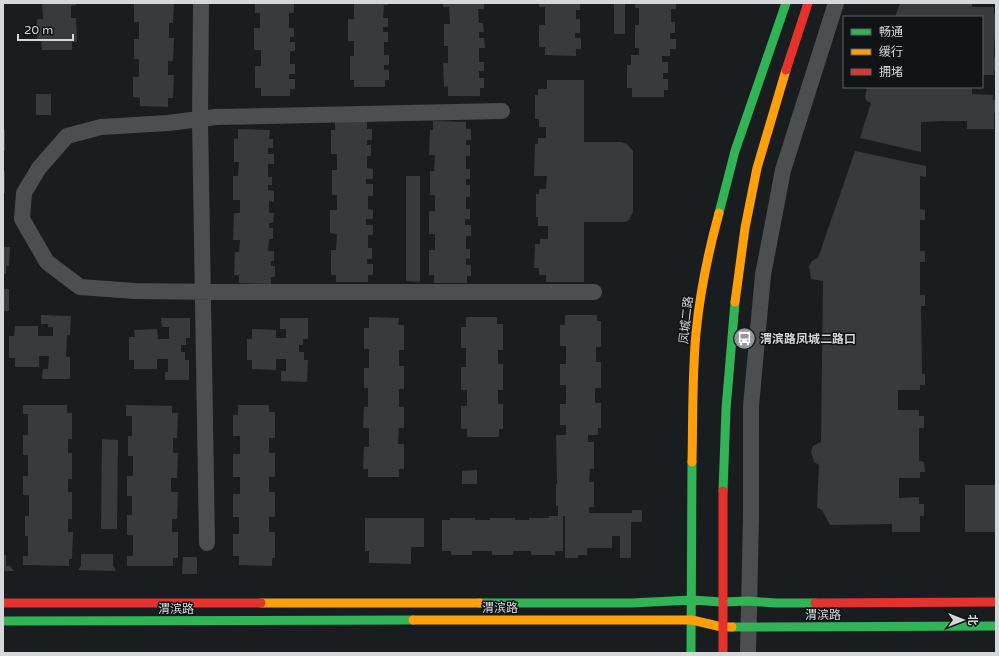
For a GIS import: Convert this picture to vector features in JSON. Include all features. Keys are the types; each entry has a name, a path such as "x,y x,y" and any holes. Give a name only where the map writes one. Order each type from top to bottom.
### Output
{"street":[{"path":"201,3 200,119 204,292 206,543"},
{"name":"凤城二路","path":"692,653 693,378 701,294 707,258 735,151 786,3"},
{"path":"723,653 722,602 724,474 728,378 734,312 746,223 757,167 777,98 808,3"},
{"path":"748,653 751,517 751,406 763,275 783,170 836,3"},
{"path":"502,111 216,117 168,123 101,127 68,136 39,168 24,193 22,219 47,262 80,287 135,291 204,292 594,292"},
{"name":"渭滨路","path":"3,603 631,603 692,600 776,603 996,602"},
{"name":"渭滨路","path":"3,621 692,620 722,627 996,626"}],"building":[{"path":"42,3 76,3 76,5 71,6 71,18 76,18 77,42 72,42 72,50 42,50 41,41 37,41 37,19 43,19"},
{"path":"134,3 174,3 173,23 169,23 169,38 174,38 173,61 168,61 168,75 174,75 173,98 168,98 168,107 140,106 140,98 133,97 133,77 139,77 139,59 134,59 134,39 139,39 139,22 134,22"},
{"path":"255,3 294,4 294,13 289,13 289,28 294,28 294,37 290,37 290,42 295,42 295,51 290,51 290,64 295,64 295,74 289,74 289,79 295,79 295,89 290,89 290,96 261,96 261,88 255,88 255,66 261,66 261,50 254,50 254,28 260,28 260,13 255,13"},
{"path":"354,3 388,3 388,5 384,5 383,18 388,18 388,27 383,27 383,32 388,32 388,42 384,42 384,55 389,55 389,65 384,65 384,70 389,70 389,80 385,80 385,87 354,87 354,80 350,80 350,56 354,56 354,41 348,41 348,19 354,19"},
{"path":"443,3 484,3 484,9 478,9 479,23 483,23 484,32 479,32 479,38 484,38 485,48 479,48 479,62 484,62 484,71 479,71 479,78 484,78 484,88 480,88 480,96 448,96 448,86 444,87 443,63 448,63 448,46 444,46 444,24 450,24 449,7 443,7"},
{"path":"539,3 580,3 580,10 576,10 576,19 580,19 580,33 575,33 575,38 581,38 581,49 576,49 576,56 545,55 545,47 539,47 539,25 545,25 545,7 539,7"},
{"path":"614,3 625,3 625,34 614,34"},
{"path":"635,3 676,3 676,9 671,9 671,22 675,22 675,33 670,33 670,39 676,39 676,49 670,49 670,56 662,56 662,62 668,62 668,73 663,73 663,79 668,79 668,90 664,90 664,97 632,97 632,88 627,88 627,65 631,65 631,55 639,55 639,48 635,48 635,25 639,25 639,8 635,8"},
{"path":"900,3 972,3 972,7 994,7 994,13 996,13 994,58 996,58 996,70 994,70 994,75 983,75 983,16 895,16"},
{"path":"547,80 584,80 584,142 621,142 627,144 633,151 633,212 629,220 625,222 584,222 584,282 546,282 546,275 539,275 539,268 534,268 535,244 540,244 540,239 548,239 548,226 538,226 538,217 536,217 536,194 539,194 539,189 546,189 547,176 534,176 535,144 538,144 538,138 546,138 546,127 539,127 539,119 535,119 535,95 538,95 538,89 547,89"},
{"path":"867,88 972,88 972,94 993,95 993,100 996,100 994,129 967,129 967,121 921,122 921,152 860,138 871,103 865,98"},
{"path":"36,94 51,94 51,115 36,115"},
{"path":"335,121 367,121 367,129 372,129 372,140 367,140 367,145 371,145 371,156 367,156 367,168 373,169 373,179 366,179 366,184 373,184 373,196 368,196 368,209 373,210 373,219 366,219 366,225 373,225 373,235 368,235 368,248 372,248 372,259 367,259 367,264 373,264 373,275 368,275 368,282 336,282 336,275 331,275 331,250 336,250 337,234 330,233 330,210 337,210 337,195 332,195 332,170 337,170 337,154 331,154 331,130 335,130"},
{"path":"433,121 466,122 466,129 471,129 471,140 466,140 466,145 470,145 470,156 466,156 466,169 470,169 470,179 466,179 466,185 470,185 470,197 466,197 466,209 470,209 470,219 465,219 465,225 471,225 471,236 466,236 466,249 470,249 470,259 466,258 466,265 471,265 471,276 467,276 467,283 434,283 434,275 429,275 429,250 435,250 435,234 429,234 429,211 435,211 435,195 430,195 430,171 434,171 435,155 429,155 430,130 433,130"},
{"path":"238,129 270,130 269,139 273,139 273,148 268,148 268,154 274,154 274,164 268,164 268,177 272,177 272,185 268,185 268,190 274,191 274,202 269,201 269,213 274,213 273,223 269,223 269,228 273,228 273,239 269,239 268,251 274,251 274,261 271,261 271,266 275,266 275,277 271,277 271,284 239,283 239,275 234,275 235,252 239,252 240,240 233,240 234,213 240,213 240,200 233,200 233,176 238,176 239,162 234,162 234,138 238,139"},
{"path":"3,130 5,130 5,151 3,151"},
{"path":"855,151 926,166 926,177 920,176 920,209 925,210 925,220 920,220 920,251 925,251 925,262 920,262 920,295 925,295 925,306 921,306 922,374 925,374 925,385 920,385 920,390 898,390 898,410 919,410 919,416 924,416 924,428 919,428 919,461 924,462 925,472 920,472 920,478 899,478 899,498 919,497 919,504 924,504 924,516 920,516 920,532 892,532 892,524 830,525 822,510 817,508 819,465 814,462 811,452 813,446 821,442 823,281 811,279 809,266 812,261 818,258"},
{"path":"3,171 5,171 5,193 3,193"},
{"path":"406,176 420,176 420,282 406,281"},
{"path":"3,247 10,247 9,266 6,266 6,274 3,274"},
{"path":"3,289 9,289 9,311 3,311"},
{"path":"41,315 71,316 70,335 67,335 66,357 70,357 70,379 42,379 43,369 48,369 49,356 39,356 39,367 15,367 15,358 9,358 9,336 14,336 15,326 38,326 38,336 53,336 53,327 48,327 48,324 41,324"},
{"path":"565,315 597,315 597,321 601,321 601,347 596,347 596,362 601,362 601,388 595,388 595,403 601,403 601,428 598,428 598,435 588,435 588,442 594,442 594,469 590,469 589,482 594,482 594,507 589,507 589,513 632,513 632,510 642,510 642,522 631,522 631,558 620,558 620,536 612,536 612,548 587,548 587,555 578,555 578,558 565,558 565,516 563,516 563,551 555,551 555,555 531,555 531,551 513,551 513,555 492,555 492,551 472,551 472,555 451,555 451,551 442,551 442,520 450,520 450,518 475,518 475,520 490,520 490,518 515,518 515,520 529,520 529,518 549,518 549,516 558,516 558,506 556,506 556,435 566,435 566,425 560,425 560,404 566,404 566,385 560,385 560,364 566,364 566,346 560,346 560,325 565,325"},
{"path":"369,317 399,318 398,325 404,325 404,350 399,350 399,366 404,366 404,389 399,389 399,407 404,407 404,428 399,428 398,444 404,444 404,469 399,469 399,477 368,477 368,469 363,469 364,447 369,447 369,428 363,428 364,407 368,407 368,388 364,388 364,368 369,368 369,349 364,349 364,328 369,328"},
{"path":"466,317 497,317 497,324 503,324 503,350 498,350 498,364 503,364 503,390 498,390 498,404 503,404 503,429 499,429 499,437 467,437 467,429 461,429 461,406 467,406 467,390 461,390 461,367 466,367 466,348 461,348 461,327 466,327"},
{"path":"161,318 190,318 190,338 186,338 186,345 181,345 181,352 185,352 185,360 189,360 189,380 165,380 165,372 168,372 168,359 157,359 157,369 134,369 134,360 129,360 129,337 135,337 134,330 157,329 158,339 169,339 169,327 162,327"},
{"path":"280,318 308,318 308,339 303,339 303,345 299,345 299,352 304,352 304,360 308,360 307,382 281,381 281,371 286,371 286,359 276,359 276,370 252,369 252,360 247,360 247,339 252,339 252,329 276,330 276,338 286,338 286,329 280,329"},
{"path":"23,405 67,405 67,413 72,413 72,439 68,439 68,453 72,453 72,479 68,479 68,492 72,492 72,519 68,519 68,532 73,532 72,559 69,559 69,566 23,565 23,556 28,556 28,536 25,536 25,516 29,516 29,495 23,495 23,476 28,476 28,455 23,455 23,435 28,435 28,414 23,414"},
{"path":"126,405 172,406 172,413 178,413 177,438 173,438 173,453 178,453 177,478 171,478 171,492 178,492 177,519 172,519 172,532 178,532 178,558 173,558 173,566 127,566 127,556 133,556 133,535 127,535 127,515 132,515 132,496 127,496 127,476 133,476 133,456 128,456 128,436 132,436 132,416 126,416"},
{"path":"238,405 269,405 269,412 275,412 275,438 269,438 269,453 275,453 275,477 269,477 269,492 275,492 275,517 269,517 269,532 275,532 275,558 272,558 272,566 239,565 239,556 233,556 233,534 239,534 239,517 233,517 233,494 240,494 240,477 233,477 233,454 240,454 240,436 233,436 233,415 238,415"},
{"path":"102,439 118,440 117,529 101,529"},
{"path":"477,470 477,484 462,484 462,471"},
{"path":"965,485 996,485 996,532 965,532"},
{"path":"365,518 424,518 424,547 411,547 411,564 369,563 369,551 365,551"},
{"path":"81,554 113,554 113,565 116,571 78,570 81,566"},
{"path":"3,555 6,555 6,566 10,566 14,571 3,571"},
{"path":"183,557 197,557 197,574 182,574"}],"traffic: fast":[{"path":"719,213 735,151 786,3"},
{"path":"723,491 726,409 735,302"},
{"path":"691,653 692,462"},
{"path":"480,603 631,603 692,600 722,602 748,601 815,603"},
{"path":"3,621 413,620"},
{"path":"732,627 996,626"}],"traffic: slow":[{"path":"735,302 745,228 757,168 786,70"},
{"path":"692,462 693,381 696,333 705,273 719,213"},
{"path":"261,603 480,603"},
{"path":"413,620 692,620 722,627 732,627"}],"traffic: jam":[{"path":"786,70 808,3"},
{"path":"723,491 723,653"},
{"path":"815,603 996,602"},
{"path":"3,603 261,603"}],"place":[{"name":"渭滨路凤城二路口","path":"745,339"}]}
